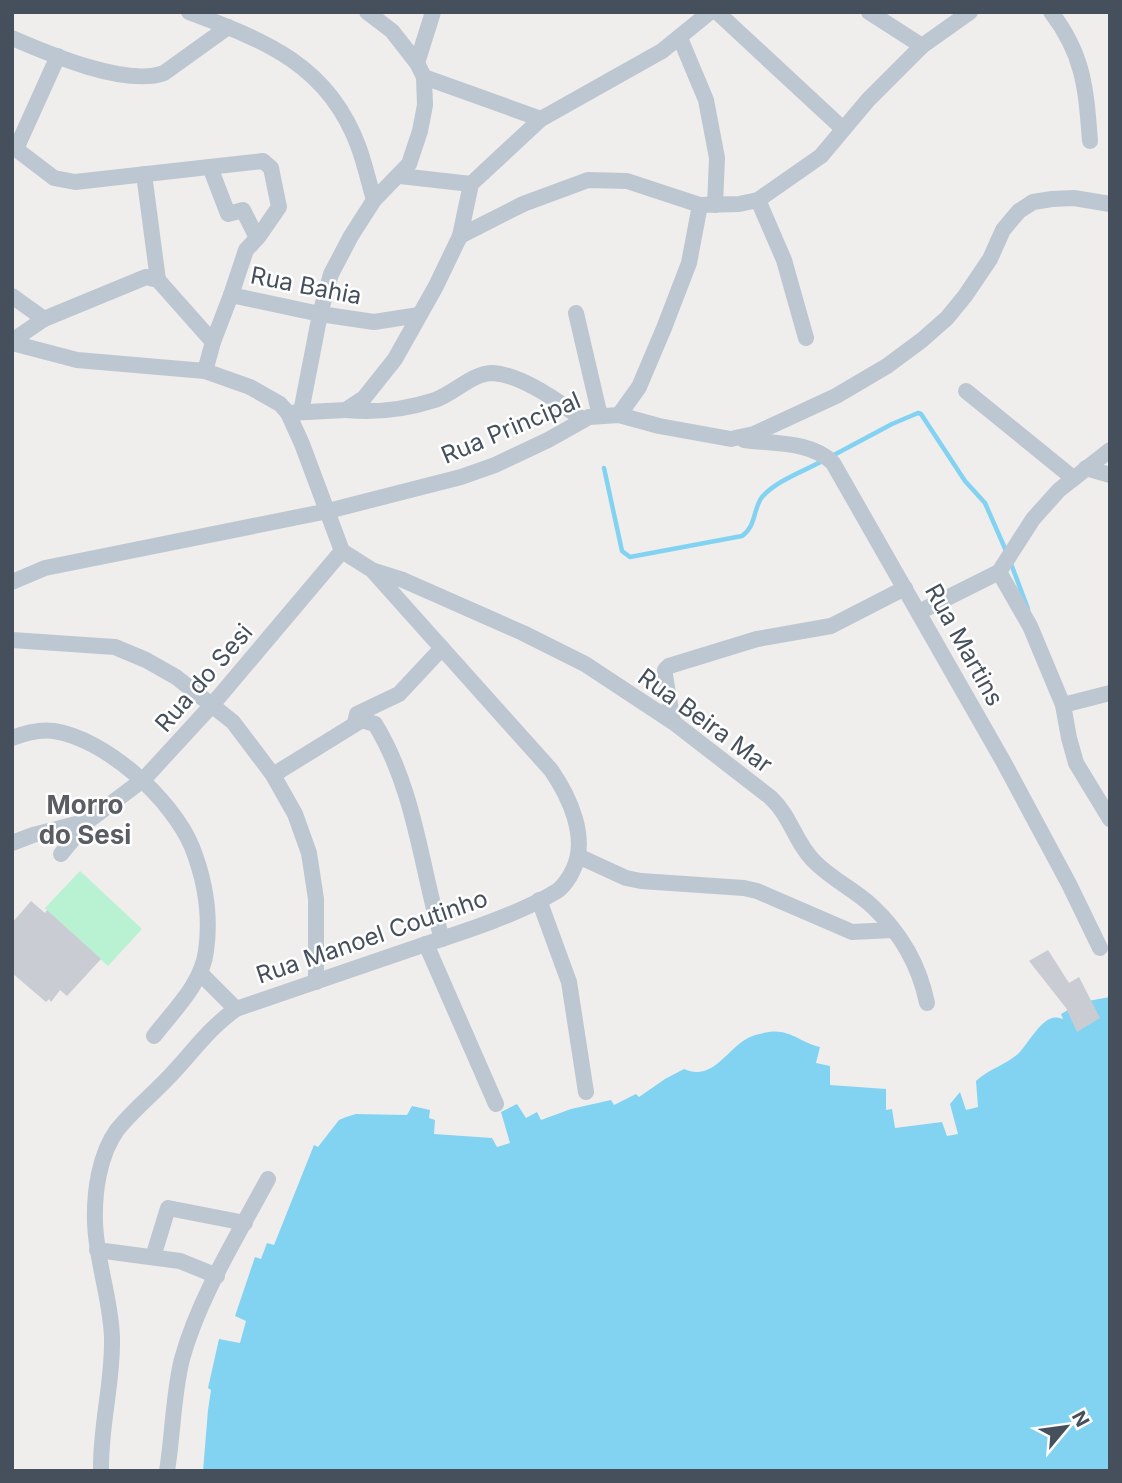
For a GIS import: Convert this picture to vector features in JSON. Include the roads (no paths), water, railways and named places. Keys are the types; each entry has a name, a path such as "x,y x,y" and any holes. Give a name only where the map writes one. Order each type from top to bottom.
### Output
{"street":[{"path":"190,12 291,57 315,77 335,101 349,124 360,148 374,200"},
{"path":"433,12 420,70 425,105 409,164 374,200 331,274 294,412 342,551 372,570 533,749 561,785 577,830 578,856 634,880 757,891 852,932 893,930"},
{"path":"346,410 365,398 381,379 436,286 460,236 471,184 541,119 662,51 710,12"},
{"path":"717,12 842,128"},
{"path":"869,12 922,46"},
{"path":"460,236 523,204 588,180 627,181 708,205 758,200 821,156 842,128 922,46 970,12"},
{"path":"1051,12 1075,49 1086,87 1090,141"},
{"path":"371,13 393,32 420,70 541,119"},
{"path":"12,38 94,68 137,77 164,73 228,27"},
{"path":"619,415 639,387 689,263 708,205 717,158 706,100 680,38"},
{"path":"58,56 14,147 41,169 64,181 263,161 271,168 279,207 257,238 243,210 228,214 209,167"},
{"path":"144,174 158,280 213,342"},
{"path":"400,176 471,184"},
{"name":"Rua Principal","path":"12,582 45,568 328,511 461,477 548,440 583,419 619,415 659,426 731,439 754,434 836,396 887,366 922,340 947,318 965,296 990,259 1003,230 1019,211 1033,202 1052,199 1074,198 1110,204"},
{"path":"758,200 785,260 806,338"},
{"name":"Rua Bahia","path":"257,238 246,250 231,295 320,314 374,322 419,314"},
{"path":"12,342 44,319 146,277 158,280"},
{"path":"205,371 231,295"},
{"path":"12,296 44,319"},
{"path":"576,313 600,416"},
{"path":"12,342 77,360 205,371 250,387 294,412 371,412 436,399 477,377 490,373 502,374 555,399 583,419"},
{"path":"966,391 1073,478"},
{"name":"Rua Martins","path":"731,439 813,448 826,456 840,473 1063,872 1100,948"},
{"path":"919,612 999,572 1033,519 1059,490 1110,450"},
{"path":"1086,468 1110,475"},
{"name":"Rua do Sesi","path":"61,854 88,821 144,779 212,705 342,551"},
{"name":"Rua Beira Mar","path":"372,570 403,580 523,633 585,664 673,722 770,797 783,809 812,860 872,906 893,930 922,977 927,1003"},
{"path":"999,572 1030,626 1063,705 1076,763 1110,819"},
{"path":"673,722 665,676 669,666 757,639 831,626 905,588"},
{"path":"12,640 115,647 176,677 233,722 273,775 295,814 309,853 316,899 316,982"},
{"path":"354,725 357,714 399,694 442,648"},
{"path":"1063,705 1110,693"},
{"path":"273,775 362,720 375,724 401,780 442,939"},
{"path":"12,738 28,732 53,731 83,740 105,752 144,779 191,845 208,910 206,952 201,974 154,1036"},
{"name":"Rua do Sesi","path":"12,843 88,821"},
{"name":"Rua Manoel Coutinho","path":"101,1471 112,1335 97,1250 95,1195 107,1147 116,1132 216,1023 236,1009 442,939 540,900 560,889 573,871 578,856"},
{"path":"540,900 569,982 586,1092"},
{"path":"426,944 496,1104"},
{"path":"201,974 236,1009"},
{"path":"167,1471 181,1362 188,1340 217,1276 268,1179"},
{"path":"153,1257 168,1208 245,1223"},
{"path":"97,1250 180,1261 217,1276"}],"water":[{"path":"1110,997 1110,1471 203,1471 211,1390 208,1388 219,1339 240,1343 246,1321 235,1316 255,1257 261,1259 267,1243 274,1245 314,1145 318,1147 339,1120 356,1114 407,1115 412,1106 430,1110 429,1118 435,1120 434,1134 492,1138 497,1147 510,1143 501,1112 517,1104 526,1118 537,1112 541,1120 571,1109 611,1100 614,1105 636,1094 639,1097 684,1069 694,1072 711,1068 748,1038 776,1032 789,1034 820,1047 816,1063 830,1066 830,1085 886,1089 886,1110 892,1109 895,1128 942,1122 947,1136 958,1134 950,1104 960,1092 966,1110 978,1107 976,1081 1018,1054 1042,1024 1052,1018 1063,1019 1061,1014 1082,1002"}],"waterway":[{"path":"832,456 892,424 921,414 965,481 985,503 1007,553"},
{"path":"604,468 622,551 630,557 742,536 750,528 759,502 768,491 824,460"},
{"path":"1010,561 1028,609"}],"district":[{"name":"Morro do Sesi","path":"85,820"}]}
